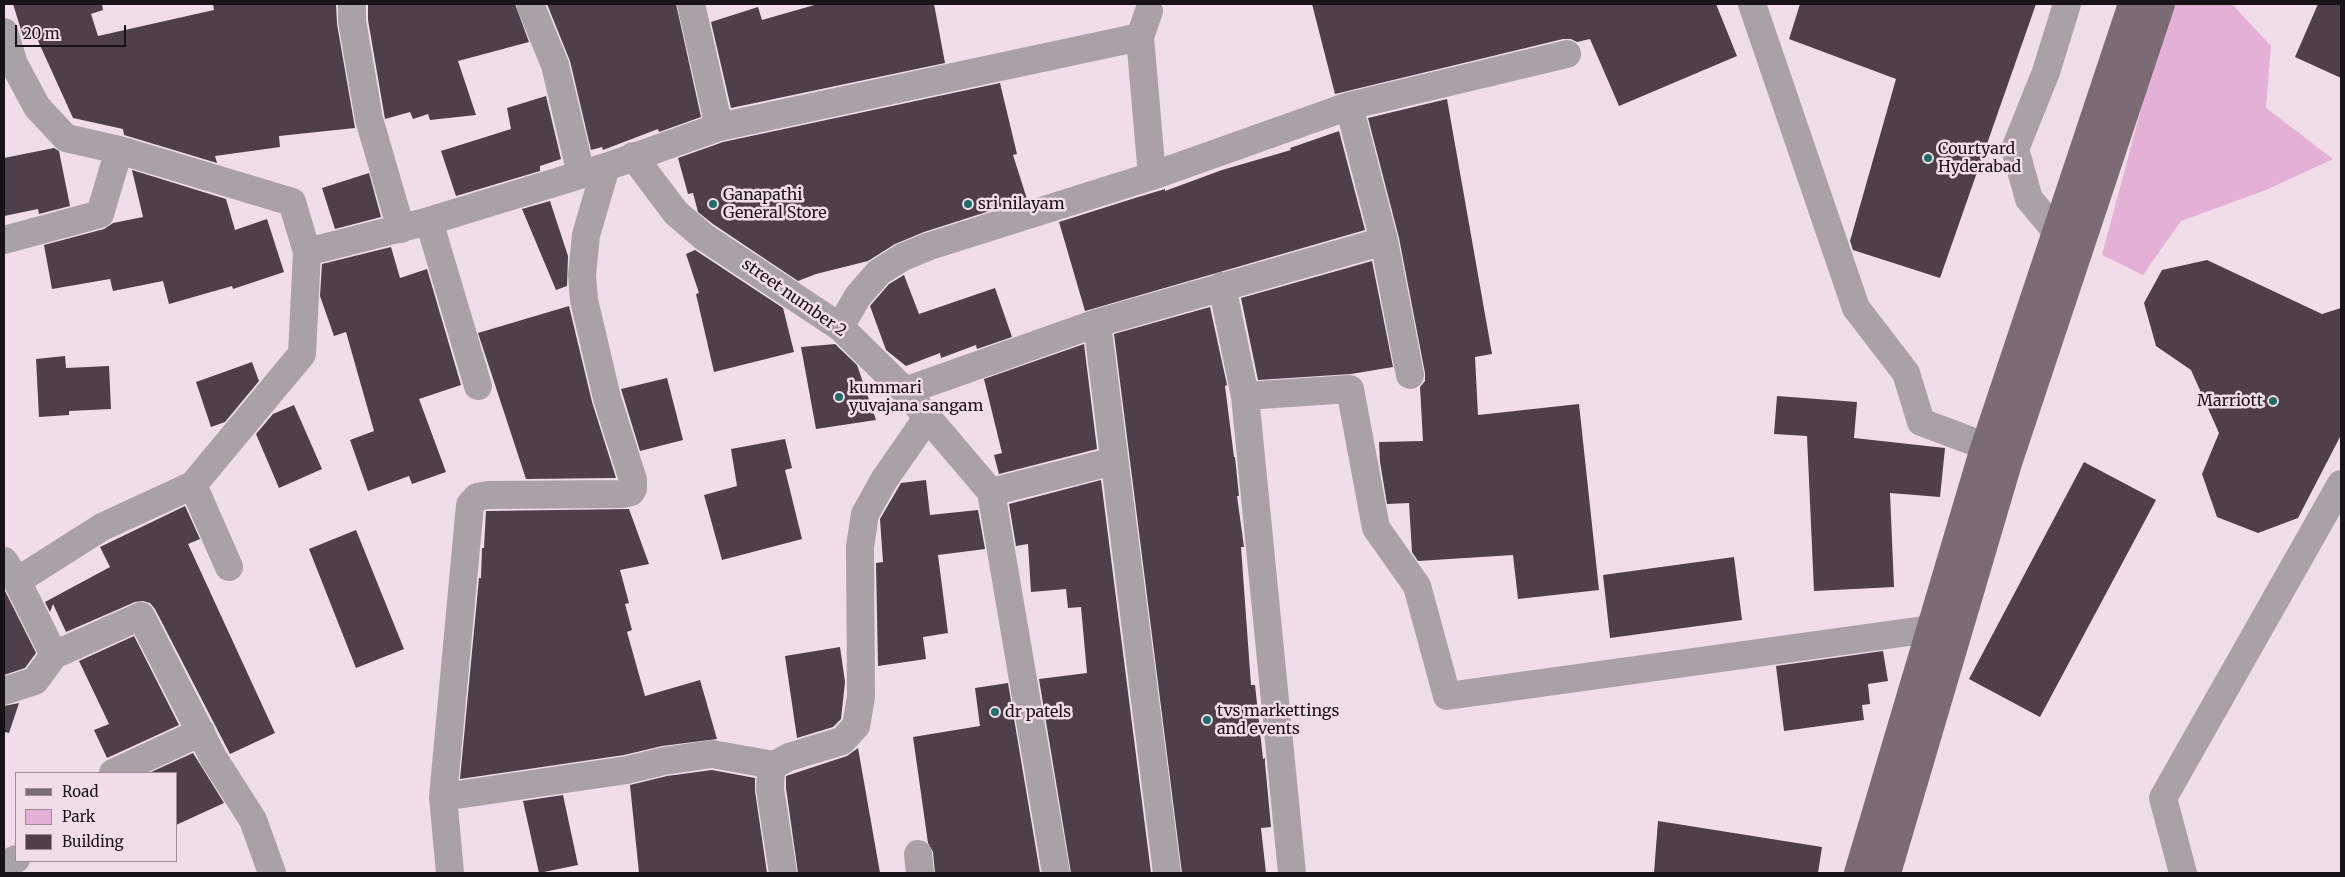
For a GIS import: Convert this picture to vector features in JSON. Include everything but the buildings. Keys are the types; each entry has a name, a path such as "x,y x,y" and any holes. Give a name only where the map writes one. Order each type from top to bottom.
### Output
{"main road":[{"path":"1858,873 1985,446 2132,4"},
{"path":"1887,873 2008,463 2161,4"}],"street":[{"path":"352,4 352,21 369,119 401,229"},
{"path":"450,873 443,797 470,505 477,497 488,495 623,494 631,492 633,489 633,480 607,398 584,300 582,276 593,170 555,65 530,4"},
{"path":"691,4 720,127"},
{"path":"1752,4 1856,308 1906,373 1921,422 1985,446"},
{"path":"2066,4 2046,72 2015,149 2030,199 2056,231 2082,240"},
{"path":"1149,11 1140,37 1152,176"},
{"path":"4,32 14,64 37,107 66,138 120,150 292,202 307,252 302,354 193,485 10,571 54,655"},
{"path":"307,252 429,221 593,170 720,127 1140,37"},
{"path":"840,327 858,296 879,272 903,257 940,243 1152,176 1349,106 1567,54"},
{"path":"1349,106 1384,241 1410,375"},
{"path":"4,240 100,214 120,150"},
{"name":"street number 2","path":"633,156 676,213 704,237 840,327 905,391 991,492"},
{"path":"429,221 478,386"},
{"path":"905,391 1096,323 1384,241"},
{"path":"1222,286 1245,396 1292,873"},
{"path":"1096,323 1167,873"},
{"path":"1245,396 1350,390 1376,528 1417,586 1447,696 1931,628"},
{"path":"783,873 770,789 771,771 774,765 789,757 842,741 856,726 861,698 860,547 865,514 884,480 927,418"},
{"path":"1056,873 991,492 1114,461"},
{"path":"2183,873 2163,798 2341,484"},
{"path":"193,485 229,567"},
{"path":"4,691 35,681 54,655 141,616 214,760 253,820 272,873"},
{"path":"115,772 201,732"},
{"path":"443,797 627,770 664,761 712,754 774,765"}],"green space":[{"path":"2169,4 2232,4 2271,46 2266,108 2333,159 2266,190 2181,221 2143,275 2102,255"}],"place":[{"name":"Courtyard Hyderabad","path":"1928,158"},
{"name":"Ganapathi General Store","path":"713,204"},
{"name":"sri nilayam","path":"968,204"},
{"name":"kummari yuvajana sangam","path":"839,397"},
{"name":"Marriott","path":"2273,401"},
{"name":"dr patels","path":"995,712"},
{"name":"tvs markettings and events","path":"1207,720"}]}
